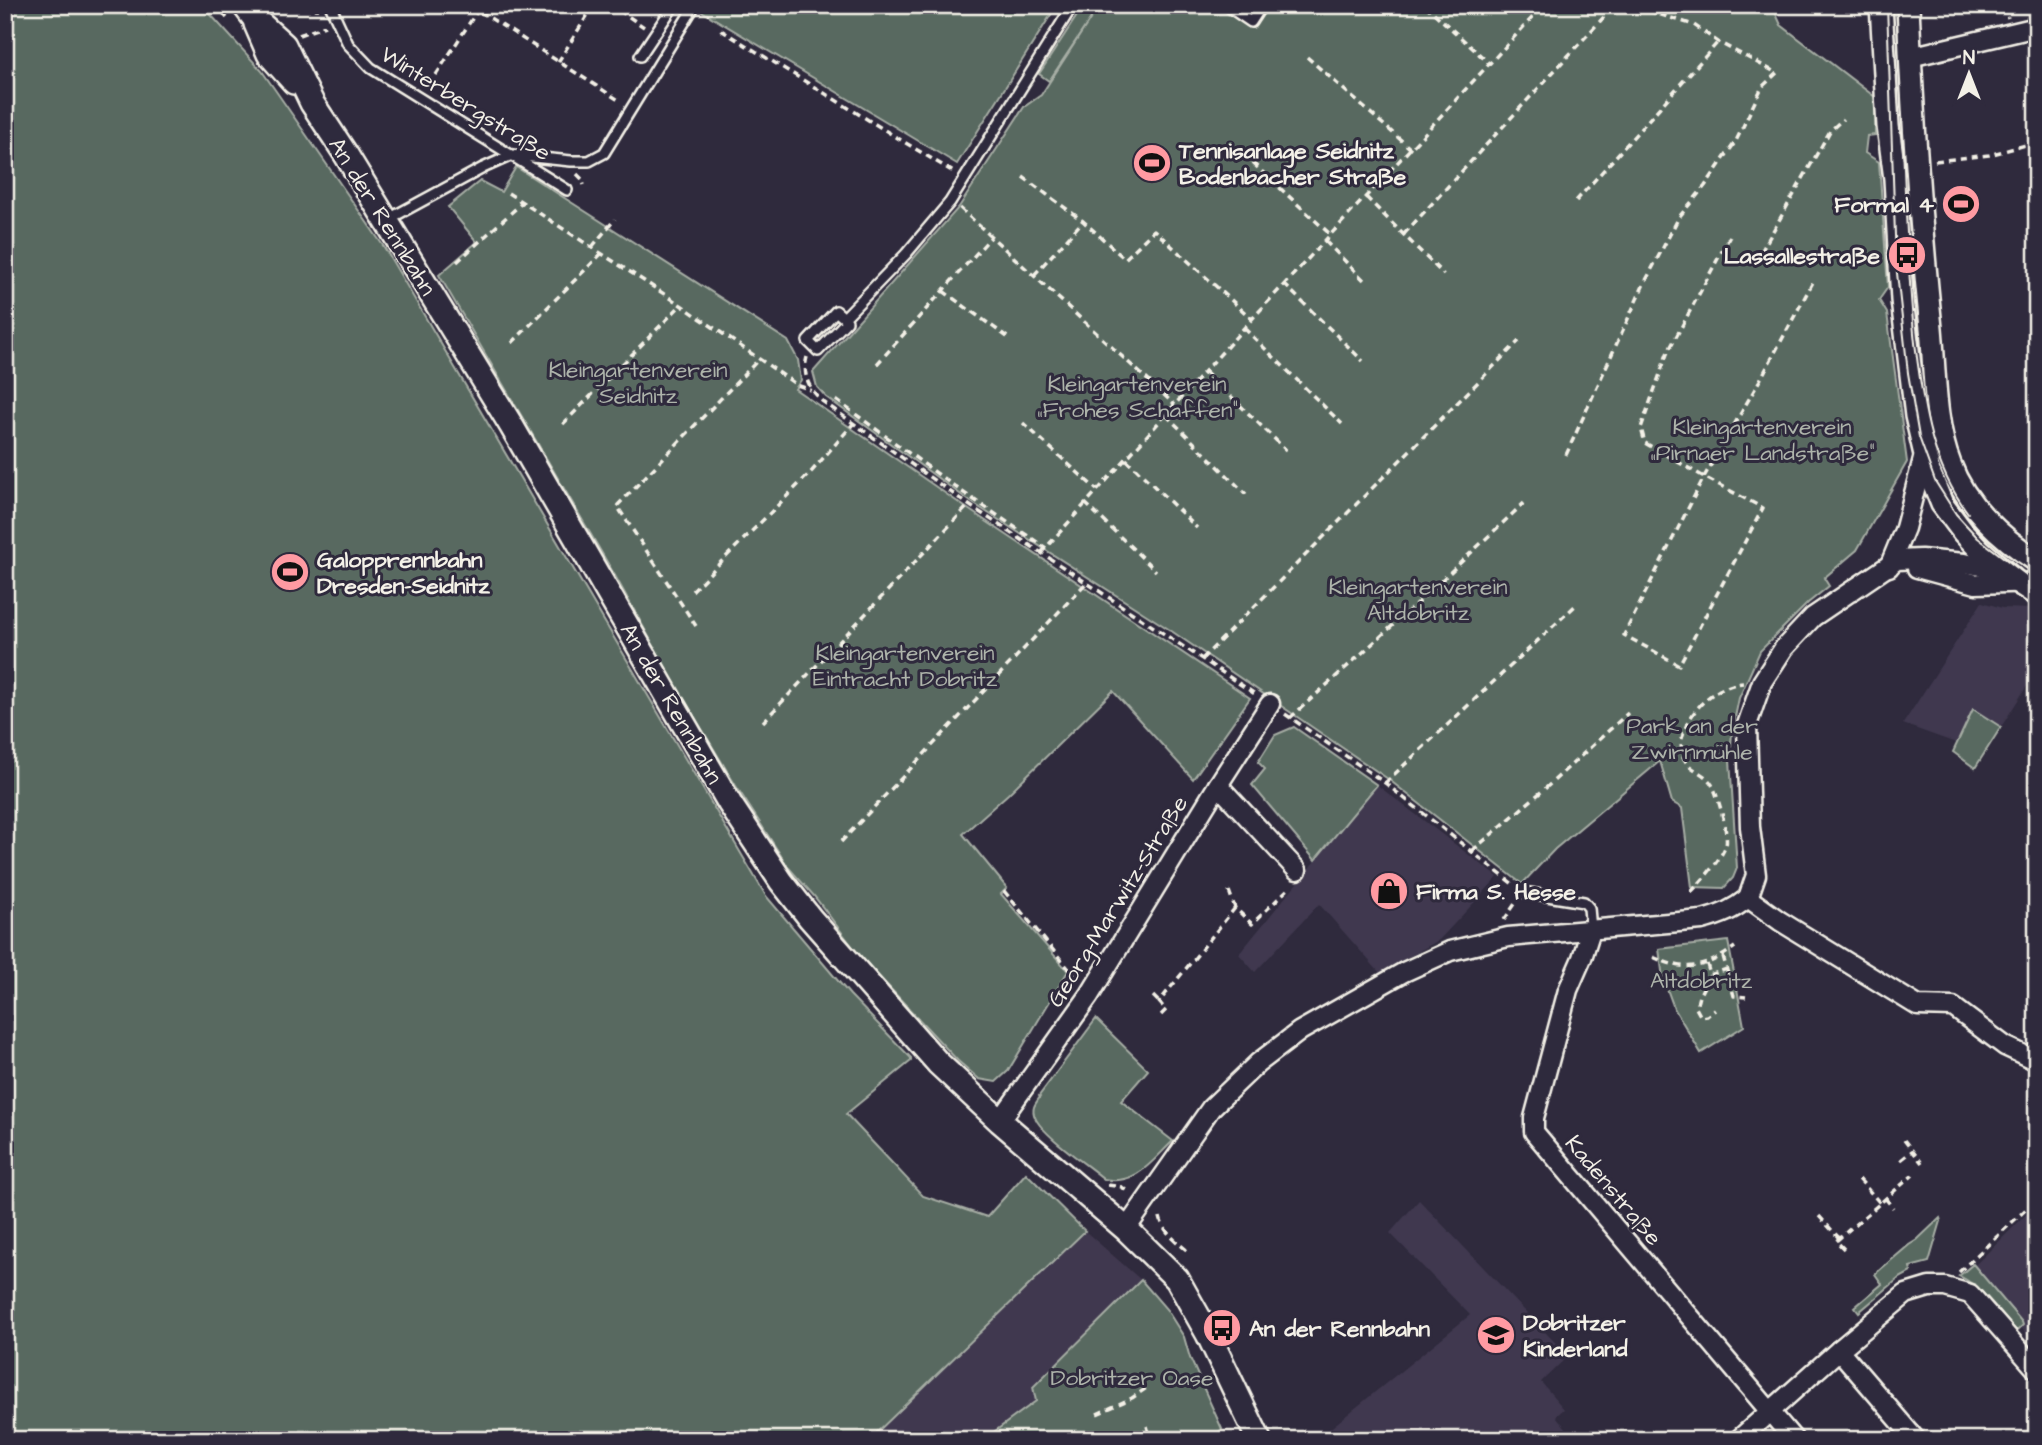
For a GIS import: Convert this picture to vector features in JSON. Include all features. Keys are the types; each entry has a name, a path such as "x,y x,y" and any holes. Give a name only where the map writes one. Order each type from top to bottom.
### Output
{"main road":[{"name":"An der Rennbahn","path":"249,11 284,45 312,103 524,448 730,804 781,881 810,918 938,1063 1000,1121 1126,1229 1177,1279 1208,1334 1259,1440"},
{"name":"An der Rennbahn","path":"249,11 269,54 312,103"}],"street":[{"path":"1881,5 1902,300 1914,409 1924,455 1934,488 1951,517 1980,550 2027,582 2037,595"},
{"path":"1908,5 1916,162 1941,435 1957,480 1973,505 1994,527 2037,562"},
{"path":"1910,57 2037,27"},
{"path":"1889,567 1905,528 1924,455"},
{"path":"1126,1229 1211,1108 1258,1063 1300,1031 1404,972 1450,951 1505,937 1702,919 1722,915 1748,898 1756,875 1750,827 1747,725 1762,682 1784,648 1813,617 1889,567 1911,567 1976,584 2027,582"},
{"name":"Georg-Marwitz-Straße","path":"1000,1121 1089,996 1270,704"},
{"path":"1218,785 1297,870"},
{"path":"1748,898 1780,921 1919,1006 1953,1007 2005,1046 2037,1061"},
{"name":"Kadenstraße","path":"1591,930 1583,958 1568,990 1534,1118 1534,1132 1794,1440"},
{"path":"1738,1440 1906,1294 1928,1287 1945,1287 1970,1294 2037,1370"},
{"path":"1839,1350 1916,1440"}],"lane":[{"name":"Winterbergstraße","path":"330,5 348,44 371,68 567,190"},
{"path":"640,57 674,5"},
{"path":"386,221 512,155 589,161 604,153 695,5"},
{"path":"844,318 906,254 950,202 1073,5"},
{"path":"1226,5 1251,22 1262,5"},
{"path":"836,311 847,321 818,351 812,346 808,341 836,311"},
{"path":"1523,892 1584,902 1589,908 1591,930"}],"path":[{"path":"470,5 479,8 622,102"},
{"path":"558,62 594,5"},
{"path":"612,5 654,34"},
{"path":"619,10 647,5"},
{"path":"1425,5 1490,64"},
{"path":"1041,553 1284,284 1544,5"},
{"path":"1404,234 1615,5"},
{"path":"1566,455 1643,286 1679,217 1705,186 1736,141 1762,87 1777,73 1718,42 1694,25 1629,5"},
{"path":"436,75 479,8"},
{"path":"284,45 299,35 337,22"},
{"path":"721,30 964,178"},
{"path":"1576,201 1718,42"},
{"path":"1307,57 1411,149"},
{"path":"1761,252 1830,131 1843,119"},
{"path":"1916,162 1989,155 2037,142"},
{"path":"1244,155 1331,235"},
{"path":"1023,177 1083,221 1125,258 1154,230 1252,319"},
{"path":"508,193 681,305 797,385 811,391"},
{"path":"1366,197 1444,275"},
{"path":"457,262 523,202"},
{"path":"950,202 959,207 1175,405"},
{"path":"592,247 615,219"},
{"path":"1034,275 1083,221"},
{"path":"1730,236 1667,354 1641,428 1645,443 1704,477 1763,508 1679,665 1624,635 1704,477 1813,282"},
{"path":"877,364 991,237"},
{"path":"1325,241 1366,281"},
{"path":"512,343 602,253"},
{"path":"1284,284 1363,361"},
{"path":"943,290 1010,338"},
{"path":"563,424 681,305"},
{"path":"1244,328 1342,424"},
{"path":"1202,659 1520,341"},
{"path":"812,346 805,366 807,384 822,401 969,505 1385,783 1523,892 1505,919 1505,937"},
{"path":"696,626 617,506 760,359"},
{"path":"1205,371 1286,450"},
{"path":"836,400 961,491 1046,548"},
{"path":"1166,415 1247,494"},
{"path":"1023,423 1097,490"},
{"path":"692,591 812,471 853,424"},
{"path":"1126,459 1197,528"},
{"path":"1086,503 1156,571"},
{"path":"1290,718 1524,503"},
{"path":"763,722 969,505"},
{"path":"841,842 1087,582"},
{"path":"1385,783 1577,604"},
{"path":"1691,892 1703,880 1726,846 1719,802 1713,784 1686,762 1681,750 1682,739 1694,713 1713,694 1734,684 1749,682"},
{"path":"1472,851 1628,713"},
{"path":"1229,891 1235,908 1252,925 1290,889 1297,870"},
{"path":"1004,891 1067,965 1089,996"},
{"path":"1159,1002 1235,908"},
{"path":"1653,957 1666,963 1692,967 1707,964 1735,947"},
{"path":"1723,956 1734,996 1746,997"},
{"path":"1707,964 1710,975 1696,1008 1702,1017 1715,1010"},
{"path":"1710,975 1727,969"},
{"path":"1153,996 1166,1010 1161,1015"},
{"path":"1904,1140 1922,1163"},
{"path":"1901,1160 1912,1150"},
{"path":"1844,1249 1836,1241 1913,1175"},
{"path":"1859,1179 1880,1203"},
{"path":"1100,1183 1122,1187 1160,1217"},
{"path":"1885,1198 1893,1208"},
{"path":"1945,1287 2037,1199"},
{"path":"1163,1208 1160,1217 1163,1227 1189,1252"},
{"path":"1819,1216 1839,1238"},
{"path":"1097,1414 1149,1387"},
{"path":"1147,1426 1151,1440"}],"shaded area":[{"path":"1982,602 2002,608 2031,609 2037,612 2037,670 2001,727 1973,709 1956,743 1903,724"},
{"name":"Firma S. Hesse","path":"1377,785 1498,877 1439,940 1380,973 1319,904 1255,972 1239,954"},
{"name":"Dobritzer Kinderland","path":"1419,1200 1568,1356 1541,1382 1564,1409 1556,1416 1576,1440 1316,1440 1470,1315 1390,1233"},
{"path":"2037,1204 2037,1346 1971,1269"},
{"path":"1085,1231 1141,1280 1034,1386 1036,1401 983,1440 869,1440"}],"green space":[{"name":"Galopprennbahn Dresden-Seidnitz","path":"5,5 202,5 262,71 384,247 766,896 850,995 911,1058 911,1061 846,1114 923,1196 987,1217 1026,1173 1085,1231 869,1440 5,1440"},
{"path":"1057,5 957,164 695,7"},
{"path":"1084,5 1772,5 1781,25 1875,97 1875,135 1867,136 1865,153 1879,162 1888,287 1879,300 1887,313 1907,462 1857,550 1824,578 1829,586 1760,651 1739,698 1730,760 1737,868 1724,888 1692,887 1682,808 1672,802 1660,761 1555,849 1522,884 1388,779 1167,628 971,502 826,397 817,387 813,372 959,207 1024,107 1041,95 1093,15 1049,81 1039,74"},
{"path":"516,167 788,341 798,360 801,380 795,389 965,507 1250,698 1193,779 1113,691 963,834 1007,888 1001,894 1068,971 1008,1071 996,1082 979,1079 958,1061 859,955 789,868 675,684 614,574 439,275 477,242 448,207 480,181 501,192"},
{"path":"1973,709 2001,727 1975,768 1953,752"},
{"path":"1294,727 1377,785 1315,860 1252,785 1265,769 1258,762 1275,735"},
{"name":"Altdobritz","path":"1728,941 1744,1026 1701,1053 1674,1008 1663,978 1659,949"},
{"path":"1096,1019 1148,1070 1121,1101 1173,1141 1143,1170 1125,1179 1104,1179 1046,1132 1033,1111 1039,1096"},
{"path":"1940,1218 1929,1262 1910,1267 1911,1272 1898,1279 1859,1312 1855,1307 1882,1284 1875,1274"},
{"path":"1973,1264 2022,1322 2023,1325 2018,1330 2015,1330 1983,1293 1959,1276"},
{"name":"Dobritzer Oase","path":"1141,1280 1167,1310 1184,1337 1190,1358 1222,1429 1210,1440 983,1440 1036,1401 1033,1387"}],"tram line":[{"path":"1887,5 1896,264 1908,373 1919,437 1935,481 1956,514 1978,538 2037,583"},
{"path":"1903,146 1911,294 1921,388 1937,453 1955,494 1968,513"}],"place":[{"name":"Tennisanlage Seidnitz Bodenbacher Straße","path":"1152,163"},
{"name":"Formal 4","path":"1961,204"},
{"name":"Lassallestraße","path":"1907,255"},
{"name":"Galopprennbahn Dresden-Seidnitz","path":"290,572"},
{"name":"Firma S. Hesse","path":"1389,891"},
{"name":"An der Rennbahn","path":"1222,1328"},
{"name":"Dobritzer Kinderland","path":"1496,1335"}],"park label":[{"name":"Kleingartenverein Seidnitz","path":"638,382"},
{"name":"Kleingartenverein „Frohes Schaffen“","path":"1137,396"},
{"name":"Kleingartenverein „Pirnaer Landstraße“","path":"1762,439"},
{"name":"Kleingartenverein Altdobritz","path":"1418,599"},
{"name":"Kleingartenverein Eintracht Dobritz","path":"905,665"},
{"name":"Park an der Zwirnmühle","path":"1692,738"}]}
